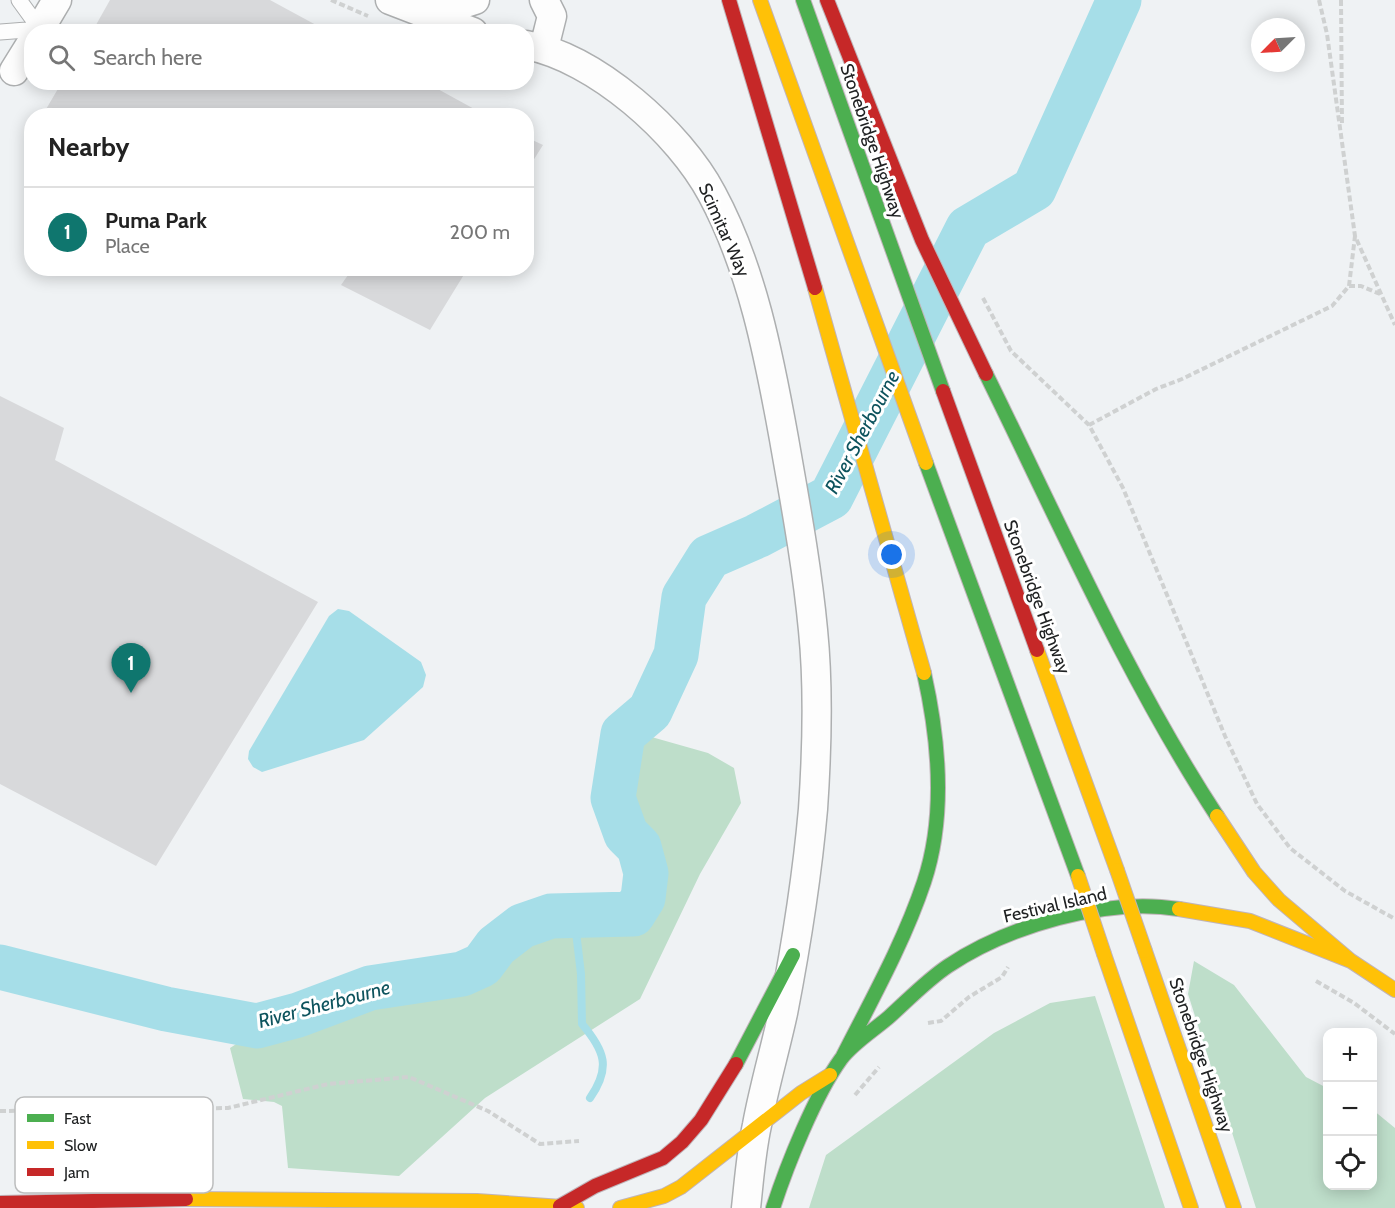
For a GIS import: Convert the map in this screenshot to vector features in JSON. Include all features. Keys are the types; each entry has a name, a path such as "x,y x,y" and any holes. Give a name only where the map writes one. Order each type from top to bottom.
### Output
{"highway":[{"path":"729,0 794,213 845,401 868,473 925,675 938,763 936,828 925,880 912,916 843,1056"},
{"path":"760,0 874,322 1078,876 1191,1208"},
{"name":"Stonebridge Highway","path":"803,0 898,269 1117,870 1234,1208"},
{"path":"827,0 922,240 956,314 1120,644 1221,826 1254,872 1279,900 1351,960"},
{"name":"Festival Island","path":"773,1208 783,1178 830,1075 843,1056 947,967 971,951 999,937 1031,927 1113,908 1173,908 1226,915 1250,921 1351,960 1395,990"},
{"path":"560,1206 599,1184 619,1179 654,1163 674,1150 717,1095 793,955"},
{"path":"620,1208 664,1196 681,1187 756,1127 830,1075"},
{"path":"0,1203 182,1199 477,1201 577,1208"}],"street":[{"path":"42,24 57,0"},
{"path":"396,3 450,8 475,0"},
{"name":"Scimitar Way","path":"544,0 552,16 535,46 580,64 615,87 653,121 681,151 711,192 743,264 775,386 792,485 814,631 817,736 811,822 793,955 783,1012 756,1127 746,1208"},
{"path":"396,3 452,24"},
{"path":"14,71 24,54"}],"lane":[{"path":"19,0 31,24"},
{"path":"0,32 24,33"}],"path":[{"path":"1089,425 1156,389 1182,379 1332,306 1349,286 1354,236 1327,34 1319,0"},
{"path":"1341,0 1343,150"},
{"path":"1354,236 1395,325"},
{"path":"1349,286 1361,286 1381,295"},
{"path":"979,289 1011,351 1089,425 1123,488 1225,736 1257,804 1290,848 1346,891 1395,919"},
{"path":"213,1108 228,1108 328,1084 409,1077 488,1111 540,1144 579,1141"},
{"path":"0,1111 15,1111"}],"green space":[{"path":"648,736 708,753 734,768 741,803 700,874 640,999 485,1098 399,1176 288,1168 282,1106 274,1102 243,1099 230,1048 252,1034 309,1026 403,995 462,992 492,977 510,945 537,929 565,927 614,935 637,932 655,906 660,880 659,857 637,834 627,796 632,743"},
{"path":"1194,961 1234,985 1306,1077 1323,1086 1323,1190 1377,1190 1377,1113 1395,1128 1395,1208 1256,1208 1188,994"},
{"path":"1095,996 1165,1208 809,1208 826,1155 994,1033 1050,1003"}],"water":[{"path":"338,609 349,611 421,662 426,675 423,687 364,740 262,772 253,767 248,759 249,751 329,616"}],"building":[{"path":"110,0 270,0 314,24 96,24"},
{"path":"57,90 440,90 472,108 47,108"},
{"path":"534,141 543,145 534,159"},
{"path":"347,276 463,276 430,330 341,285"},
{"path":"0,396 64,428 55,460 318,602 156,866 0,784"}],"waterway":[{"name":"River Sherbourne","path":"0,967 166,1009 257,1026 298,1015 370,988 462,974 482,965 496,946 522,926 551,916 633,914 643,898 646,873 639,847 626,834 613,798 623,734 650,711 676,655 684,597 709,557 757,536 831,497 968,228 1034,189 1119,0"},
{"path":"574,915 581,974 582,1024 600,1051 603,1069 597,1087 590,1098"}],"traffic: fast":[{"path":"803,0 943,391"},
{"path":"986,374 1124,655 1184,764 1217,816"},
{"path":"926,463 1078,876"},
{"path":"843,1056 907,926 931,857 938,805 938,778 933,725 924,673"},
{"path":"773,1208 802,1131 821,1091 841,1059 948,966 999,939 1059,918 1121,907 1151,906 1179,909"},
{"path":"736,1064 793,955"}],"traffic: slow":[{"path":"760,0 926,463"},
{"path":"815,288 924,673"},
{"path":"1037,650 1117,870"},
{"path":"1217,816 1254,872 1279,900 1351,961"},
{"path":"1117,870 1145,951"},
{"path":"1078,876 1104,954"},
{"path":"1179,909 1250,921 1351,961 1395,990"},
{"path":"1145,951 1234,1208"},
{"path":"1104,954 1191,1208"},
{"path":"620,1208 664,1196 681,1187 801,1093 830,1075"},
{"path":"186,1199 477,1201 577,1208"}],"traffic: jam":[{"path":"729,0 815,288"},
{"path":"827,0 922,240 986,374"},
{"path":"943,391 1037,650"},
{"path":"560,1206 595,1186 663,1158 682,1142 701,1120 736,1064"},
{"path":"0,1203 186,1199"}],"place":[{"name":"Puma Park","path":"131,693"}]}
